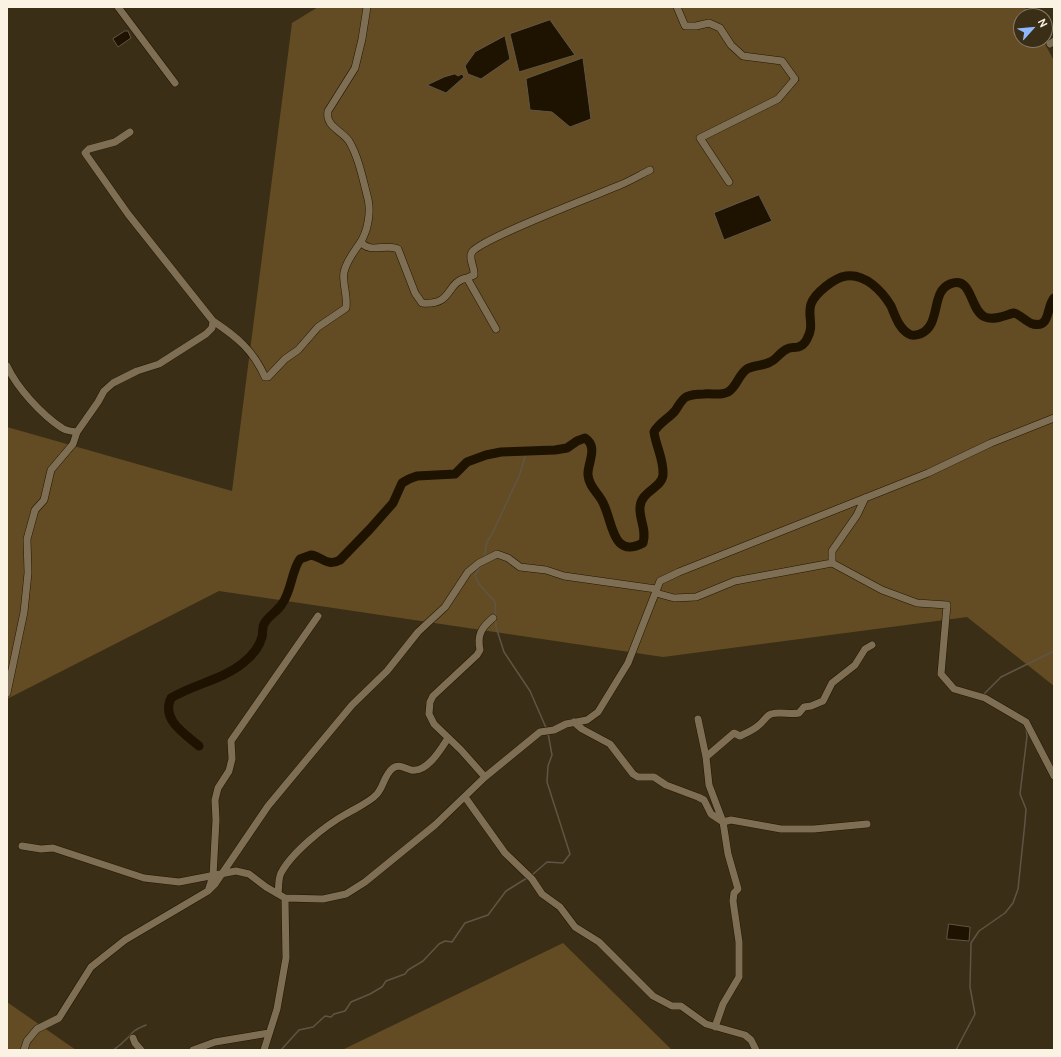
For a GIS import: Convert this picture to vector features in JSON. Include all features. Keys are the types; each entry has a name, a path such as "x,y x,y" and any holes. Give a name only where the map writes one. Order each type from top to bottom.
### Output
{"street":[{"path":"118,7 175,83"},
{"path":"130,132 115,142 89,149 85,153 128,214 213,321 238,338 259,364 264,377 268,377 276,371 285,359 298,350 318,327 346,308 344,273 347,262 361,242 369,221 368,201 358,158 348,140 328,121 327,116 328,111 354,68 362,39 367,7"},
{"path":"677,7 686,26 696,26 709,23 720,28 731,45 743,56 782,61 795,79 778,99 700,138 729,182"},
{"path":"361,242 364,247 371,248 393,246 398,249 415,293 422,303 434,303 443,300 456,283 474,275 475,268 471,258 472,252 477,247 510,231 622,185 650,170"},
{"path":"467,278 496,329"},
{"path":"7,693 24,612 28,573 26,539 35,510 44,500 51,470 73,444 77,432 104,391 113,383 137,371 159,364 206,334 212,328 213,321"},
{"path":"7,366 18,386 34,403 63,429 77,432"},
{"path":"22,846 41,849 53,848 144,878 179,882 236,872 249,874 266,887 285,898 323,899 346,894 356,888 435,825 485,777 540,732 554,730 566,724 587,720 598,712 628,663 660,582 679,572 928,473 991,443 1054,418"},
{"path":"832,563 832,551 856,515 865,498"},
{"path":"217,875 268,806 352,705 387,671 418,632 445,607 468,572 479,563 497,554 508,558 520,566 546,570 564,576 656,591 674,598 696,597 735,581 832,563 882,590 917,603 947,605 942,646 941,674 954,689 985,698 1026,722 1054,776"},
{"path":"24,1050 27,1041 37,1029 59,1018 91,967 125,940 208,891 215,884 217,875 215,800 218,788 229,771 232,759 231,741 318,616"},
{"path":"485,777 430,719 430,702 441,687 477,655 480,650 478,642 481,629 493,618"},
{"path":"706,757 734,733 740,736 747,733 759,726 769,715 781,712 791,715 799,713 804,707 823,701 832,683 855,665 865,649 872,645"},
{"path":"698,719 706,757 709,785 723,822 726,848 738,890 734,893 733,901 739,942 740,968 738,977 723,1004 715,1027"},
{"path":"574,722 582,729 610,744 633,774 638,777 654,777 666,785 698,796 704,800 711,814 723,822 730,820 781,828 801,829 867,824"},
{"path":"278,894 280,874 288,862 312,840 341,817 377,794 383,781 392,769 401,766 412,770 419,769 432,760 448,738"},
{"path":"464,797 505,853 532,878 542,894 567,914 575,927 599,942 653,996 672,1006 681,1006 700,1021 715,1027 732,1030 745,1035 751,1040 756,1050"},
{"path":"264,1050 277,1009 286,958 285,898"},
{"path":"193,1050 215,1042 269,1033"},
{"path":"134,1038 135,1043 141,1050"}],"shaded area":[{"path":"318,7 1025,7 1013,8 1013,48 1047,48 1054,61 1054,686 967,617 663,657 219,591 7,699 7,427 232,491 292,23"},
{"path":"550,20 575,55 519,72 510,34"},
{"path":"125,31 128,31 131,38 118,47 113,39"},
{"path":"505,36 510,59 481,79 468,74 465,66 475,52"},
{"path":"583,58 591,119 570,127 552,112 530,110 526,79"},
{"path":"455,74 458,76 462,74 464,77 446,93 427,85 444,77"},
{"path":"759,195 772,221 724,240 714,213"},
{"path":"949,924 970,927 969,941 947,939"},
{"path":"563,943 672,1050 342,1050"},
{"path":"7,1002 76,1050 7,1050"}],"waterway":[{"path":"199,746 181,731 172,719 169,713 171,698 226,674 249,658 259,645 262,637 263,626 266,621 280,607 285,599 300,559 311,555 328,562 336,562 340,560 393,503 402,483 409,479 417,476 455,474 467,462 486,455 501,452 555,450 567,448 577,441 585,438 589,442 592,451 588,471 590,484 602,501 612,530 620,543 633,547 643,543 644,538 644,529 640,511 641,502 647,493 659,483 663,475 661,458 654,432 656,429 675,411 686,397 697,394 719,394 728,392 734,387 747,369 774,360 788,348 803,345 809,334 811,325 810,309 813,300 816,295 841,277 860,277 872,284 887,300 903,329 909,334 913,335 920,334 927,330 934,316 940,294 944,288 950,284 963,284 970,294 976,308 980,313 988,318 996,318 1014,313 1030,323 1043,323 1054,298"},
{"path":"484,558 487,542 520,474 528,451"},
{"path":"482,565 475,575 479,584 495,602 496,627 504,652 530,691 547,730"},
{"path":"983,695 1001,677 1054,651"},
{"path":"956,1050 975,1014 970,987 971,943 979,931 1005,913 1013,903 1018,889 1026,809 1020,794 1027,736 1026,729"},
{"path":"532,875 547,862 563,863 570,854 547,782 548,766 552,755 548,733"},
{"path":"281,1050 299,1030 313,1027 325,1016 331,1017 334,1014 345,1011 351,1002 382,987 386,981 405,974 408,970 423,961 439,944 445,941 452,942 465,923 488,915 506,891 527,878"},
{"path":"114,1050 134,1031 146,1025"}]}
